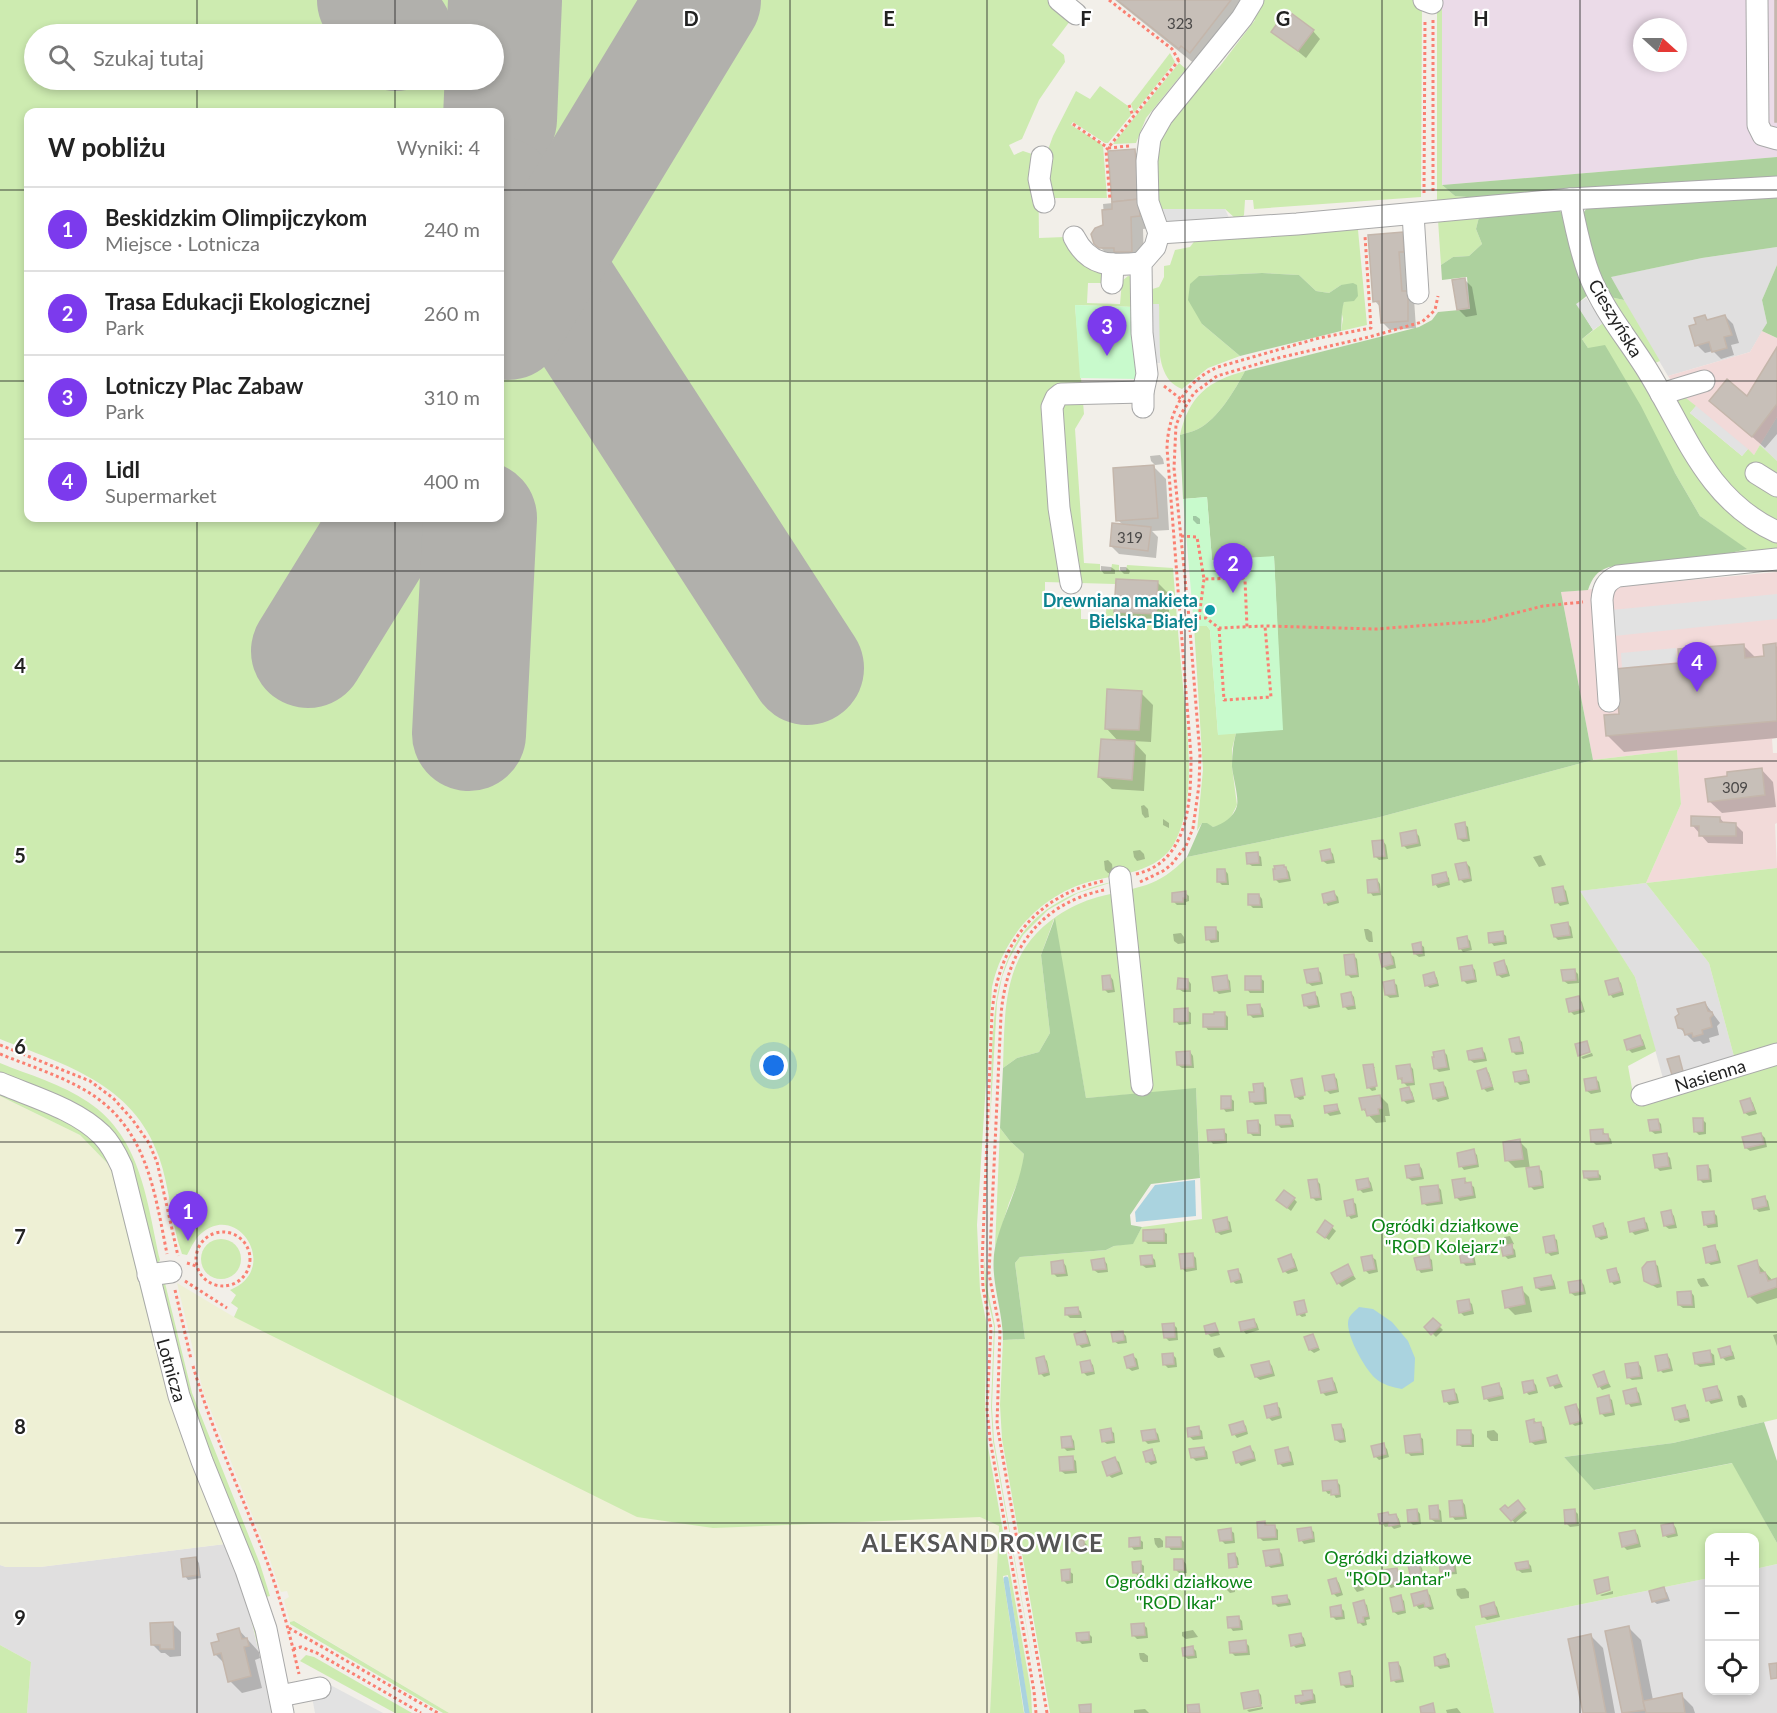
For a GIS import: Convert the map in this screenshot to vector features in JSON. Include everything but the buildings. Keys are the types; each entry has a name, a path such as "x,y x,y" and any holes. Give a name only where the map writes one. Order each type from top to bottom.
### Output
{"street":[{"path":"1059,0 1076,14"},
{"path":"1074,237 1079,246 1093,260 1113,273 1141,263 1155,247 1160,232 1148,202 1147,149 1154,129 1242,18 1253,0"},
{"path":"1757,0 1758,125 1763,135 1777,139"},
{"path":"1042,157 1040,178 1044,202"},
{"path":"1160,232 1354,219 1570,199 1777,187"},
{"name":"Cieszyńska","path":"1570,199 1580,246 1600,297 1656,385 1697,460 1713,483 1745,513 1777,532"},
{"path":"1424,213 1428,292"},
{"path":"1071,583 1059,507 1052,407 1056,398 1061,394 1144,391 1141,263"},
{"path":"1656,385 1704,381"},
{"path":"1756,473 1777,486"},
{"path":"1609,700 1602,600 1603,589 1609,580 1618,576 1777,559"},
{"path":"1120,882 1142,1084"},
{"name":"Nasienna","path":"1642,1095 1777,1054"},
{"name":"Lotnicza","path":"0,1083 57,1106 83,1120 102,1135 115,1152 122,1167 179,1396 202,1461 246,1570 266,1629 281,1704"},
{"path":"148,1275 171,1272"},
{"path":"281,1704 320,1688"}],"path":[{"path":"1109,0 1172,49 1179,60 1197,75"},
{"path":"1424,213 1427,1"},
{"path":"1424,213 1427,1"},
{"path":"1130,105 1133,116"},
{"path":"1073,124 1108,147 1106,150 1110,200"},
{"path":"1047,1713 997,1424 1000,1330 989,1274 1002,1000 1006,978 1015,957 1030,933 1052,912 1075,899 1120,882 1154,877 1171,865 1186,846 1193,828 1200,770 1189,618 1174,468 1176,425 1186,403 1203,385 1225,372 1422,322 1435,310 1428,292"},
{"path":"1144,391 1186,403"},
{"path":"1181,536 1197,537 1204,579 1200,618"},
{"path":"1204,579 1243,578 1247,627"},
{"path":"1180,619 1210,620 1219,628 1265,626 1376,629 1484,621 1543,606 1602,600"},
{"path":"1219,628 1224,700 1270,697 1265,626"},
{"path":"227,1232 236,1235 247,1248 249,1265 245,1274 231,1284 214,1284 200,1274 196,1257 198,1248 210,1235 227,1232"},
{"path":"171,1272 227,1308"},
{"path":"282,1627 294,1629 438,1713"},
{"path":"293,1649 301,1647 317,1653 421,1713"}],"shaded area":[{"path":"1442,0 1777,0 1777,157 1442,185"},
{"path":"1160,209 1225,209 1230,220 1166,221"},
{"path":"1777,247 1777,265 1762,300 1767,323 1750,352 1668,376 1610,277 1702,258"},
{"path":"1586,298 1603,323 1593,330 1576,304"},
{"path":"1148,304 1159,304 1160,363 1148,363"},
{"path":"1762,331 1777,338 1777,417 1754,455 1681,394 1668,376 1750,352"},
{"path":"1696,406 1748,449 1742,456 1690,413"},
{"path":"1777,417 1777,461 1760,445"},
{"path":"1777,572 1777,738 1772,739 1773,753 1777,753 1777,823 1775,824 1777,868 1646,883 1681,804 1677,750 1593,760 1561,592"},
{"path":"1777,594 1777,619 1614,636 1611,610"},
{"path":"1676,648 1677,662 1622,668 1621,653"},
{"path":"1646,883 1709,963 1735,1060 1664,1082 1635,977 1579,891"},
{"path":"225,1544 245,1594 273,1713 27,1713 31,1662 0,1645 0,1565 40,1567"},
{"path":"1777,1564 1777,1713 1494,1713 1475,1626 1705,1579 1705,1695 1759,1695 1759,1568"},
{"path":"319,1679 383,1713 315,1713 309,1681"}],"green space":[{"path":"0,0 1048,0 1070,21 1052,45 1064,55 1065,62 1039,100 1022,139 1009,145 1014,155 1023,151 1038,156 1039,238 1065,237 1097,266 1110,283 1088,283 1087,303 1120,304 1122,281 1128,276 1134,277 1135,307 1075,305 1084,414 1075,429 1084,563 1100,564 1100,571 1111,571 1112,564 1119,565 1119,571 1126,571 1127,565 1173,568 1189,764 1187,804 1176,840 1169,851 1159,860 1136,871 1085,883 1052,899 1038,910 1013,937 997,969 992,987 977,1225 980,1290 987,1326 986,1435 1031,1691 1032,1713 1029,1713 1008,1575 1003,1576 1024,1713 990,1713 999,1526 980,1517 713,1528 637,1517 234,1317 238,1308 231,1303 236,1295 230,1290 245,1281 252,1268 253,1255 249,1243 241,1232 230,1226 217,1225 200,1234 187,1255 182,1254 166,1181 159,1157 147,1132 132,1111 114,1094 94,1080 49,1058 0,1039","holes":["1116,579 1158,581 1156,614 1114,612 1114,604 1107,604 1105,620 1081,619 1081,604 1045,602 1045,582 1115,584"]},
{"path":"1258,0 1415,0 1422,2 1421,197 1254,209 1253,200 1245,200 1244,215 1236,219 1225,209 1160,209 1156,202 1158,137 1194,90 1220,66 1255,20 1249,14"},
{"path":"1437,0 1442,0 1442,185 1455,196 1491,199 1437,201"},
{"path":"1170,53 1175,62 1134,113 1131,104"},
{"path":"1179,63 1186,69 1146,118 1136,143 1113,144"},
{"path":"1100,86 1128,106 1131,115 1108,143 1073,122 1071,125 1103,145 1107,198 1054,198 1045,158 1053,136 1076,91 1090,99"},
{"path":"1777,157 1777,180 1491,199 1455,196 1442,185"},
{"path":"1777,194 1777,247 1702,258 1611,277 1624,300 1610,297 1601,284 1581,216 1587,208"},
{"path":"1552,209 1560,211 1564,217 1590,293 1577,304 1593,330 1582,339 1588,348 1605,345 1641,406 1700,516 1747,549 1722,555 1609,567 1596,576 1588,590 1561,592 1593,760 1376,818 1187,857 1202,823 1217,826 1228,820 1236,810 1237,798 1232,767 1236,733 1282,729 1274,557 1212,560 1207,497 1183,499 1180,435 1198,429 1212,418 1231,395 1245,371 1419,327 1432,320 1438,312 1470,309 1467,277 1442,280 1441,265 1453,257 1469,256 1482,244 1476,229 1479,217"},
{"path":"1479,217 1476,229 1482,244 1469,256 1453,257 1441,265 1438,220"},
{"path":"1356,226 1367,325 1341,331 1343,319 1341,310 1344,302 1341,285 1329,293 1316,291 1299,275 1262,273 1199,276 1202,324 1240,356 1208,368 1182,389 1172,383 1166,375 1160,353 1159,305 1148,304 1149,290 1159,287 1164,277 1164,266 1170,265 1175,250 1190,247 1196,239"},
{"path":"1777,265 1777,338 1762,331 1767,323 1762,300"},
{"path":"1262,273 1299,275 1316,291 1329,293 1341,285 1353,283 1357,285 1358,296 1354,301 1344,302 1341,331 1240,356 1202,324 1188,300 1190,284 1199,276"},
{"path":"1610,297 1624,300 1660,361 1655,363"},
{"path":"1075,305 1135,307 1136,379 1080,378"},
{"path":"1603,323 1611,328 1676,435 1777,541 1777,555 1722,555 1746,549 1700,516 1675,473 1582,339"},
{"path":"1245,371 1231,395 1212,418 1198,429 1180,435 1189,410 1202,392 1220,380"},
{"path":"1681,394 1696,406 1690,413 1742,456 1748,449 1754,455 1760,445 1777,461 1777,523 1729,489 1673,401"},
{"path":"1207,497 1212,560 1274,556 1283,730 1218,735 1210,630 1207,626 1194,626 1183,499"},
{"path":"1194,626 1207,626 1210,630 1218,734 1236,733 1232,749 1232,767 1237,805 1231,817 1222,825 1213,827 1202,823 1197,831 1203,770"},
{"name":"Ogródki działkowe \"ROD Kolejarz\"","path":"1677,750 1681,804 1646,883 1580,891 1635,977 1656,1051 1628,1066 1635,1105 1777,1061 1777,1419 1673,1443 1564,1457 1595,1490 1733,1463 1777,1543 1777,1564 1759,1568 1759,1533 1705,1533 1705,1579 1475,1626 1494,1713 1050,1713 1002,1439 1000,1405 1003,1340 1025,1339 1015,1263 1020,1257 1106,1250 1114,1246 1133,1243 1142,1227 1202,1219 1196,1089 1086,1098 1054,919 1041,955 1050,1033 1039,1052 1017,1058 1003,1068 1006,1004 1016,965 1026,947 1039,931 1057,916 1066,910 1092,899 1156,881 1187,857 1376,818 1593,760"},
{"path":"1777,868 1777,1048 1735,1060 1709,963 1646,883"},
{"path":"1077,894 1049,909 1071,895"},
{"path":"1048,910 1023,935 1009,958 1017,942 1039,916"},
{"path":"1055,918 1086,1098 1196,1088 1200,1178 1151,1184 1130,1215 1131,1225 1142,1227 1133,1244 1114,1246 1106,1250 1020,1257 1015,1263 1025,1339 1003,1340 995,1283 995,1248 1019,1178 1024,1154 1000,1128 1003,1068 1017,1058 1039,1052 1050,1033 1041,955"},
{"path":"1009,960 1002,977 997,1002 990,1124 992,1043 996,1006 1003,972"},
{"path":"0,1063 78,1096 106,1117 120,1134 131,1153 146,1194 160,1260 156,1266 123,1152 0,1077"},
{"path":"0,1090 51,1111 82,1129 95,1140 116,1171 176,1405 186,1436 245,1584 262,1642 258,1647 245,1594 181,1435 145,1307 110,1166 80,1135 0,1096"},
{"path":"0,1096 80,1135 110,1166 145,1307 181,1435 225,1544 40,1567 0,1565"},
{"path":"1000,1128 1024,1154 1022,1172 1009,1203 995,1248"},
{"path":"221,1239 235,1245 241,1259 235,1273 221,1279 207,1273 201,1259 207,1245"},
{"path":"984,1257 995,1326 992,1407 994,1441 1037,1686 993,1441 991,1407 994,1326 985,1287"},
{"path":"159,1279 165,1283 192,1393 260,1564 270,1596 266,1597 200,1436"},
{"path":"177,1283 234,1317 980,1517 999,1526 990,1713 449,1713 295,1621 290,1622 284,1600 289,1597 287,1591 281,1592 203,1391"},
{"path":"1764,1422 1777,1461 1777,1543 1732,1463 1594,1490 1564,1457 1673,1443"},
{"path":"294,1621 449,1713 443,1713 290,1624"},
{"path":"0,1645 31,1662 27,1713 0,1713"},
{"path":"306,1655 314,1657 412,1713 395,1713 300,1661"}],"water":[{"path":"1195,1180 1196,1216 1136,1222 1135,1212 1155,1185"},
{"path":"1359,1307 1373,1309 1392,1322 1408,1341 1415,1358 1414,1381 1402,1389 1384,1384 1375,1378 1356,1350 1348,1324 1349,1318"}],"waterway":[{"path":"1006,1579 1027,1713"}],"runway":[{"path":"374,0 390,24"},
{"path":"504,24 505,0"},
{"path":"508,323 704,0"},
{"path":"500,108 501,90"},
{"path":"504,200 807,668"},
{"path":"308,651 388,522"},
{"path":"469,734 480,522"}],"place":[{"name":"Lotniczy Plac Zabaw","path":"1107,356"},
{"name":"Trasa Edukacji Ekologicznej","path":"1233,593"},
{"name":"Drewniana makieta Bielska-Białej","path":"1210,610"},
{"name":"Lidl","path":"1697,692"},
{"name":"Beskidzkim Olimpijczykom","path":"188,1241"}],"district":[{"name":"ALEKSANDROWICE","path":"983,1542"}],"park label":[{"name":"Ogródki działkowe \"ROD Jantar\"","path":"1398,1567"},
{"name":"Ogródki działkowe \"ROD Ikar\"","path":"1179,1591"}]}
